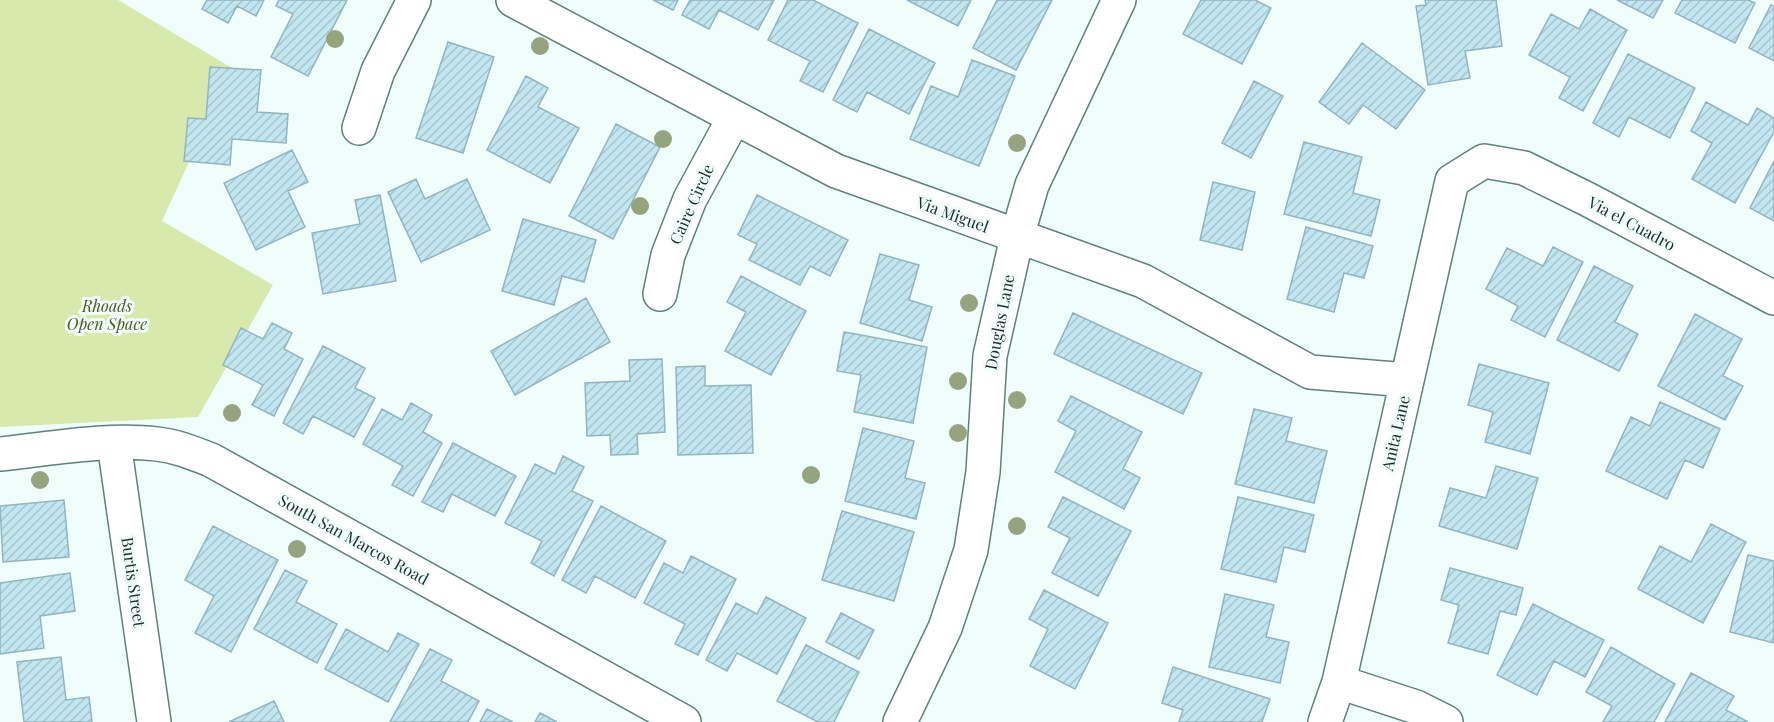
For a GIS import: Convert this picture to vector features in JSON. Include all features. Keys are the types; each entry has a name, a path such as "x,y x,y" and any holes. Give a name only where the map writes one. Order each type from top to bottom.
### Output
{"street":[{"path":"359,128 378,72 414,0"},
{"name":"Via Miguel","path":"513,0 836,171 1143,281 1310,372 1407,380"},
{"name":"Douglas Lane","path":"900,722 945,628 971,550 983,472 990,356 1017,237 1032,184 1119,0"},
{"name":"Caire Circle","path":"660,294 668,255 690,199 734,118"},
{"name":"Via el Cuadro","path":"1484,161 1524,168 1774,298"},
{"name":"Anita Lane","path":"1325,722 1339,682 1452,181 1484,161"},
{"name":"South San Marcos Road","path":"0,454 114,443 157,444 184,449 211,460 684,722"},
{"name":"Burtis Street","path":"114,443 154,722"},
{"path":"1339,682 1416,707 1446,722"}],"green space":[{"name":"Rhoads Open Space","path":"0,0 118,0 232,68 162,221 273,285 198,417 0,427"}],"building":[{"path":"207,0 264,0 256,16 237,6 228,23 202,9"},
{"path":"279,0 347,0 308,76 271,57 293,14 276,6"},
{"path":"653,0 678,0 673,10"},
{"path":"690,0 774,0 758,30 719,10 709,29 682,15"},
{"path":"788,0 813,0 858,23 823,92 800,81 810,61 768,40"},
{"path":"907,0 971,0 958,26"},
{"path":"997,0 1052,0 1016,70 973,48"},
{"path":"1201,0 1255,0 1271,8 1242,64 1183,34"},
{"path":"1425,0 1496,0 1502,46 1465,51 1470,78 1428,85 1416,6 1426,5"},
{"path":"1617,0 1663,0 1653,18"},
{"path":"1682,0 1748,0 1755,3 1735,43 1675,13"},
{"path":"1771,5 1774,6 1774,61 1749,48"},
{"path":"1590,9 1627,30 1583,111 1559,98 1570,77 1529,55 1551,14 1579,29"},
{"path":"869,29 935,63 909,114 867,92 857,112 833,100"},
{"path":"448,42 494,57 463,153 416,138"},
{"path":"1362,43 1425,90 1396,129 1363,105 1349,124 1319,102"},
{"path":"1628,54 1695,88 1670,138 1629,117 1619,137 1593,123"},
{"path":"972,60 1015,76 979,166 910,139 931,86 958,97"},
{"path":"210,67 261,70 257,112 288,114 286,143 232,139 230,165 184,161 188,118 206,119"},
{"path":"526,76 548,88 538,107 579,128 550,183 487,150"},
{"path":"1254,81 1283,96 1251,158 1222,143"},
{"path":"1706,102 1748,125 1757,108 1774,118 1774,132 1735,203 1692,179 1712,143 1691,131"},
{"path":"616,124 660,147 613,239 569,216"},
{"path":"1304,142 1362,157 1353,193 1380,200 1371,236 1284,214"},
{"path":"292,150 308,182 288,191 305,227 256,250 224,183"},
{"path":"1774,161 1774,221 1750,208"},
{"path":"416,179 425,199 467,179 490,230 421,262 388,192"},
{"path":"1213,182 1255,192 1242,250 1200,240"},
{"path":"380,195 396,281 323,294 312,233 360,224 355,200"},
{"path":"757,195 848,240 830,276 810,266 800,285 749,260 757,244 738,235"},
{"path":"523,219 596,240 584,282 562,276 554,305 502,291"},
{"path":"1306,227 1373,246 1364,278 1344,273 1334,312 1287,299"},
{"path":"1553,247 1583,262 1545,337 1511,320 1518,306 1486,289 1507,248 1543,266"},
{"path":"880,254 919,265 909,300 932,307 922,341 860,323"},
{"path":"1594,266 1633,286 1615,322 1638,334 1619,371 1557,340"},
{"path":"741,276 806,311 771,375 725,351 746,312 727,302"},
{"path":"586,298 610,342 515,395 491,351"},
{"path":"1073,313 1202,373 1183,414 1054,354"},
{"path":"1695,314 1742,339 1723,376 1743,386 1725,420 1658,386"},
{"path":"272,323 292,333 284,349 303,359 274,416 252,405 263,385 223,365 241,328 263,339"},
{"path":"844,332 927,347 913,423 854,412 861,375 837,371"},
{"path":"323,346 365,368 355,388 375,398 354,437 313,416 303,434 283,423"},
{"path":"662,359 665,432 637,434 638,454 611,455 610,435 587,436 585,383 630,381 629,360"},
{"path":"1479,364 1549,383 1530,454 1485,442 1493,412 1468,405"},
{"path":"705,366 705,386 751,385 753,453 678,455 676,367"},
{"path":"1071,396 1142,432 1123,469 1140,478 1124,509 1055,472 1076,431 1058,421"},
{"path":"1660,402 1720,429 1703,468 1685,460 1667,499 1606,471 1631,417 1650,426"},
{"path":"411,403 432,415 423,432 442,443 413,496 392,485 403,466 363,444 382,409 402,420"},
{"path":"1254,409 1292,418 1286,441 1327,451 1314,503 1235,484"},
{"path":"863,428 914,441 905,478 925,483 916,519 845,501"},
{"path":"453,443 516,476 495,516 452,494 443,512 422,502"},
{"path":"563,456 584,467 572,491 593,501 554,576 531,563 542,541 505,523 535,464 555,474"},
{"path":"1496,466 1538,478 1517,549 1439,526 1450,488 1486,498"},
{"path":"1063,497 1131,531 1098,596 1052,573 1070,538 1048,527"},
{"path":"1238,497 1314,515 1305,552 1284,547 1276,582 1221,569"},
{"path":"64,500 69,557 3,562 0,506"},
{"path":"601,506 666,541 635,598 595,576 586,593 562,580"},
{"path":"842,511 914,532 894,601 822,580"},
{"path":"1711,524 1746,542 1703,623 1638,589 1660,546 1691,562"},
{"path":"213,526 278,560 231,652 195,633 214,596 185,580"},
{"path":"1748,555 1774,561 1774,643 1730,632"},
{"path":"691,556 736,579 698,655 675,644 685,624 644,603 664,563 683,573"},
{"path":"1450,568 1523,588 1516,615 1500,611 1488,654 1448,643 1459,605 1441,600"},
{"path":"285,570 307,581 296,602 337,624 317,663 254,629"},
{"path":"70,573 75,611 40,616 44,648 0,654 0,583"},
{"path":"1044,590 1108,623 1075,689 1030,666 1048,629 1029,619"},
{"path":"1225,594 1274,605 1266,637 1289,642 1280,683 1209,667"},
{"path":"766,597 806,618 777,674 737,653 727,671 706,660 736,603 757,614"},
{"path":"1533,604 1604,640 1585,677 1554,661 1537,695 1497,675"},
{"path":"841,613 874,630 859,659 826,642"},
{"path":"346,629 388,652 398,633 419,644 388,702 325,669"},
{"path":"806,645 859,672 834,722 818,722 777,701"},
{"path":"1611,647 1675,684 1654,722 1603,722 1612,706 1586,692"},
{"path":"430,649 452,660 441,681 479,701 468,722 390,722"},
{"path":"61,657 66,700 89,697 92,722 24,722 17,662"},
{"path":"1173,667 1270,699 1262,722 1179,722 1183,710 1162,703"},
{"path":"1691,673 1734,696 1726,710 1748,722 1665,722"},
{"path":"274,701 284,722 229,722"},
{"path":"487,709 513,722 480,722"},
{"path":"540,713 557,722 535,722"}]}
